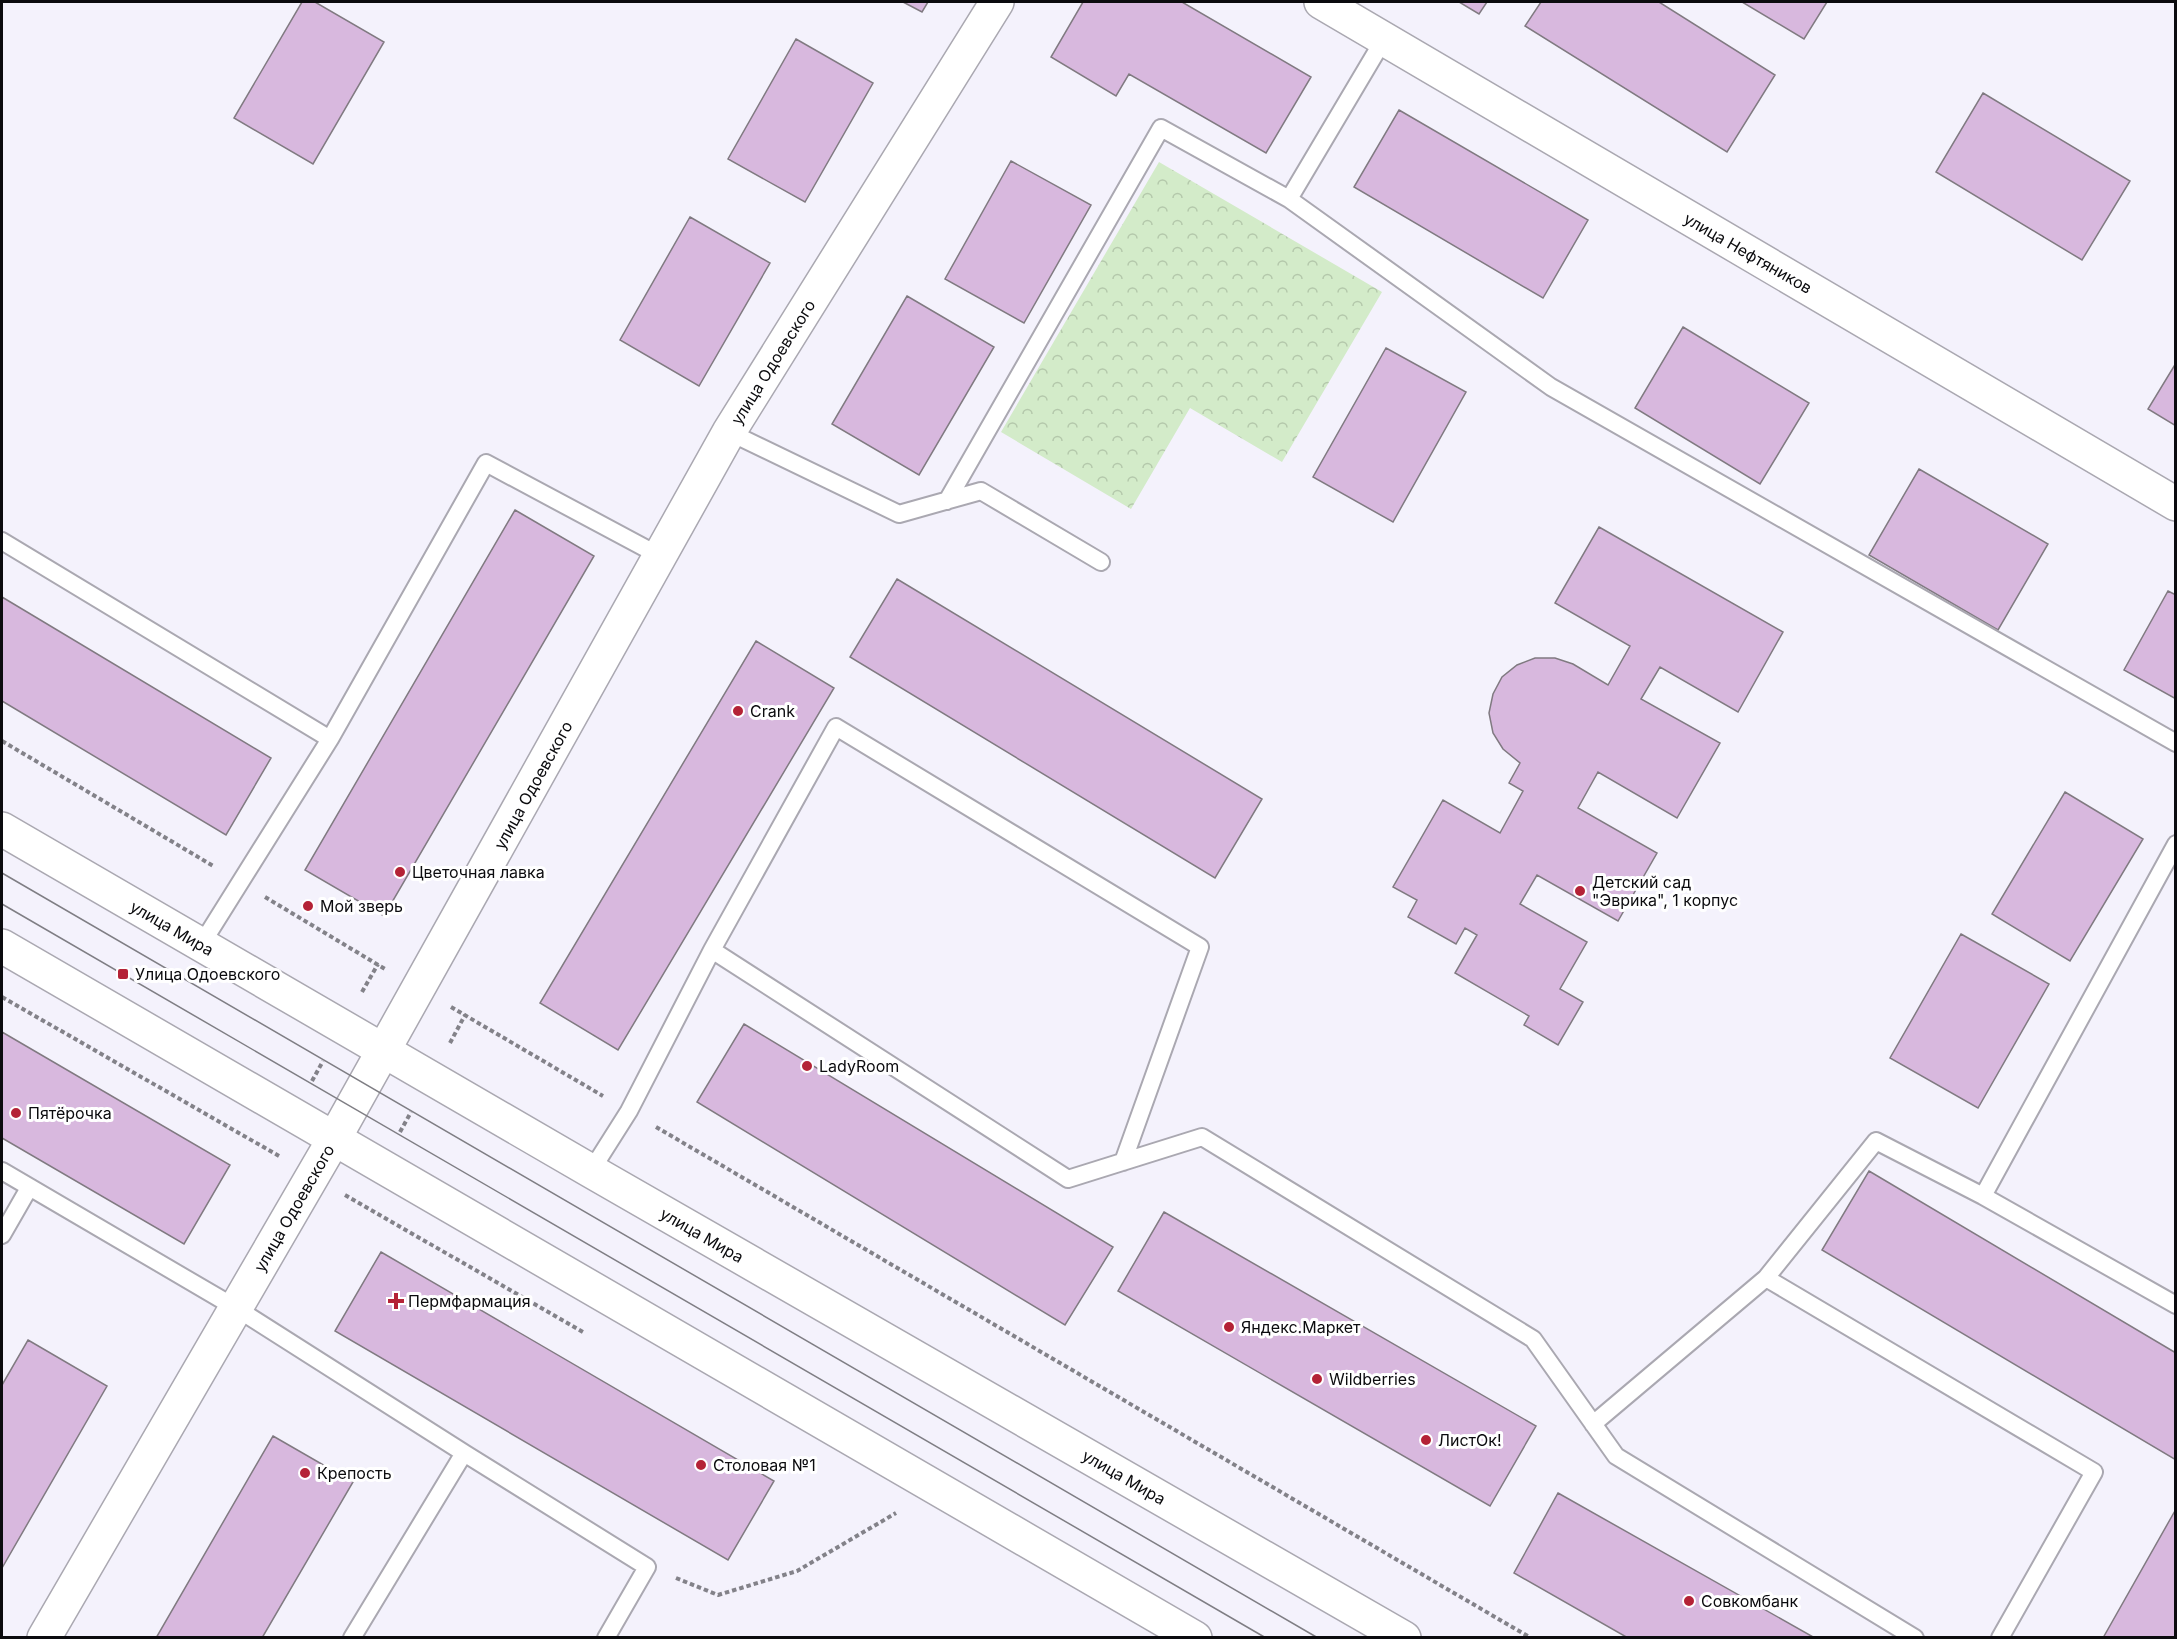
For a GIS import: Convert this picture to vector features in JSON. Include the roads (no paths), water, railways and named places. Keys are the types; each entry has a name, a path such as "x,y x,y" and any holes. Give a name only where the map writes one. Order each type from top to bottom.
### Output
{"main road":[{"name":"улица Одоевского","path":"44,1638 384,1051 729,432 997,2"},
{"name":"улица Нефтяников","path":"1321,2 2175,504"},
{"name":"улица Мира","path":"2,829 591,1172 1404,1638"},
{"path":"2,946 1195,1638"}],"lane":[{"path":"1289,199 1384,39"},
{"path":"947,501 1161,128 1289,199 1551,387 2175,743"},
{"path":"729,432 898,514 981,491 1101,562"},
{"path":"201,945 330,739 486,463 660,556"},
{"path":"2,541 330,739"},
{"path":"591,1172 628,1111 712,950 836,727 1200,947 1123,1161"},
{"path":"1983,1196 2175,844"},
{"path":"712,950 1068,1179 1202,1137 1533,1339 1616,1456 1915,1638"},
{"path":"1593,1424 1766,1278 1876,1141 1983,1196 2175,1305"},
{"path":"2,1172 236,1308 647,1567 606,1638"},
{"path":"2,1235 29,1188"},
{"path":"1766,1278 2094,1472 2000,1638"},
{"path":"352,1638 464,1453"}],"tram line":[{"path":"2,873 1318,1638"},
{"path":"2,904 1266,1638"}],"place":[{"name":"Crank","path":"738,711"},
{"name":"Цветочная лавка","path":"400,872"},
{"name":"Детский сад \"Эврика\", 1 корпус","path":"1580,891"},
{"name":"Мой зверь","path":"308,906"},
{"name":"Улица Одоевского","path":"123,974"},
{"name":"LadyRoom","path":"807,1066"},
{"name":"Пятёрочка","path":"16,1113"},
{"name":"Пермфармация","path":"396,1301"},
{"name":"Яндекс.Маркет","path":"1229,1327"},
{"name":"Wildberries","path":"1317,1379"},
{"name":"ЛистОк!","path":"1426,1440"},
{"name":"Столовая №1","path":"701,1465"},
{"name":"Крепость","path":"305,1473"},
{"name":"Совкомбанк","path":"1689,1601"}]}
